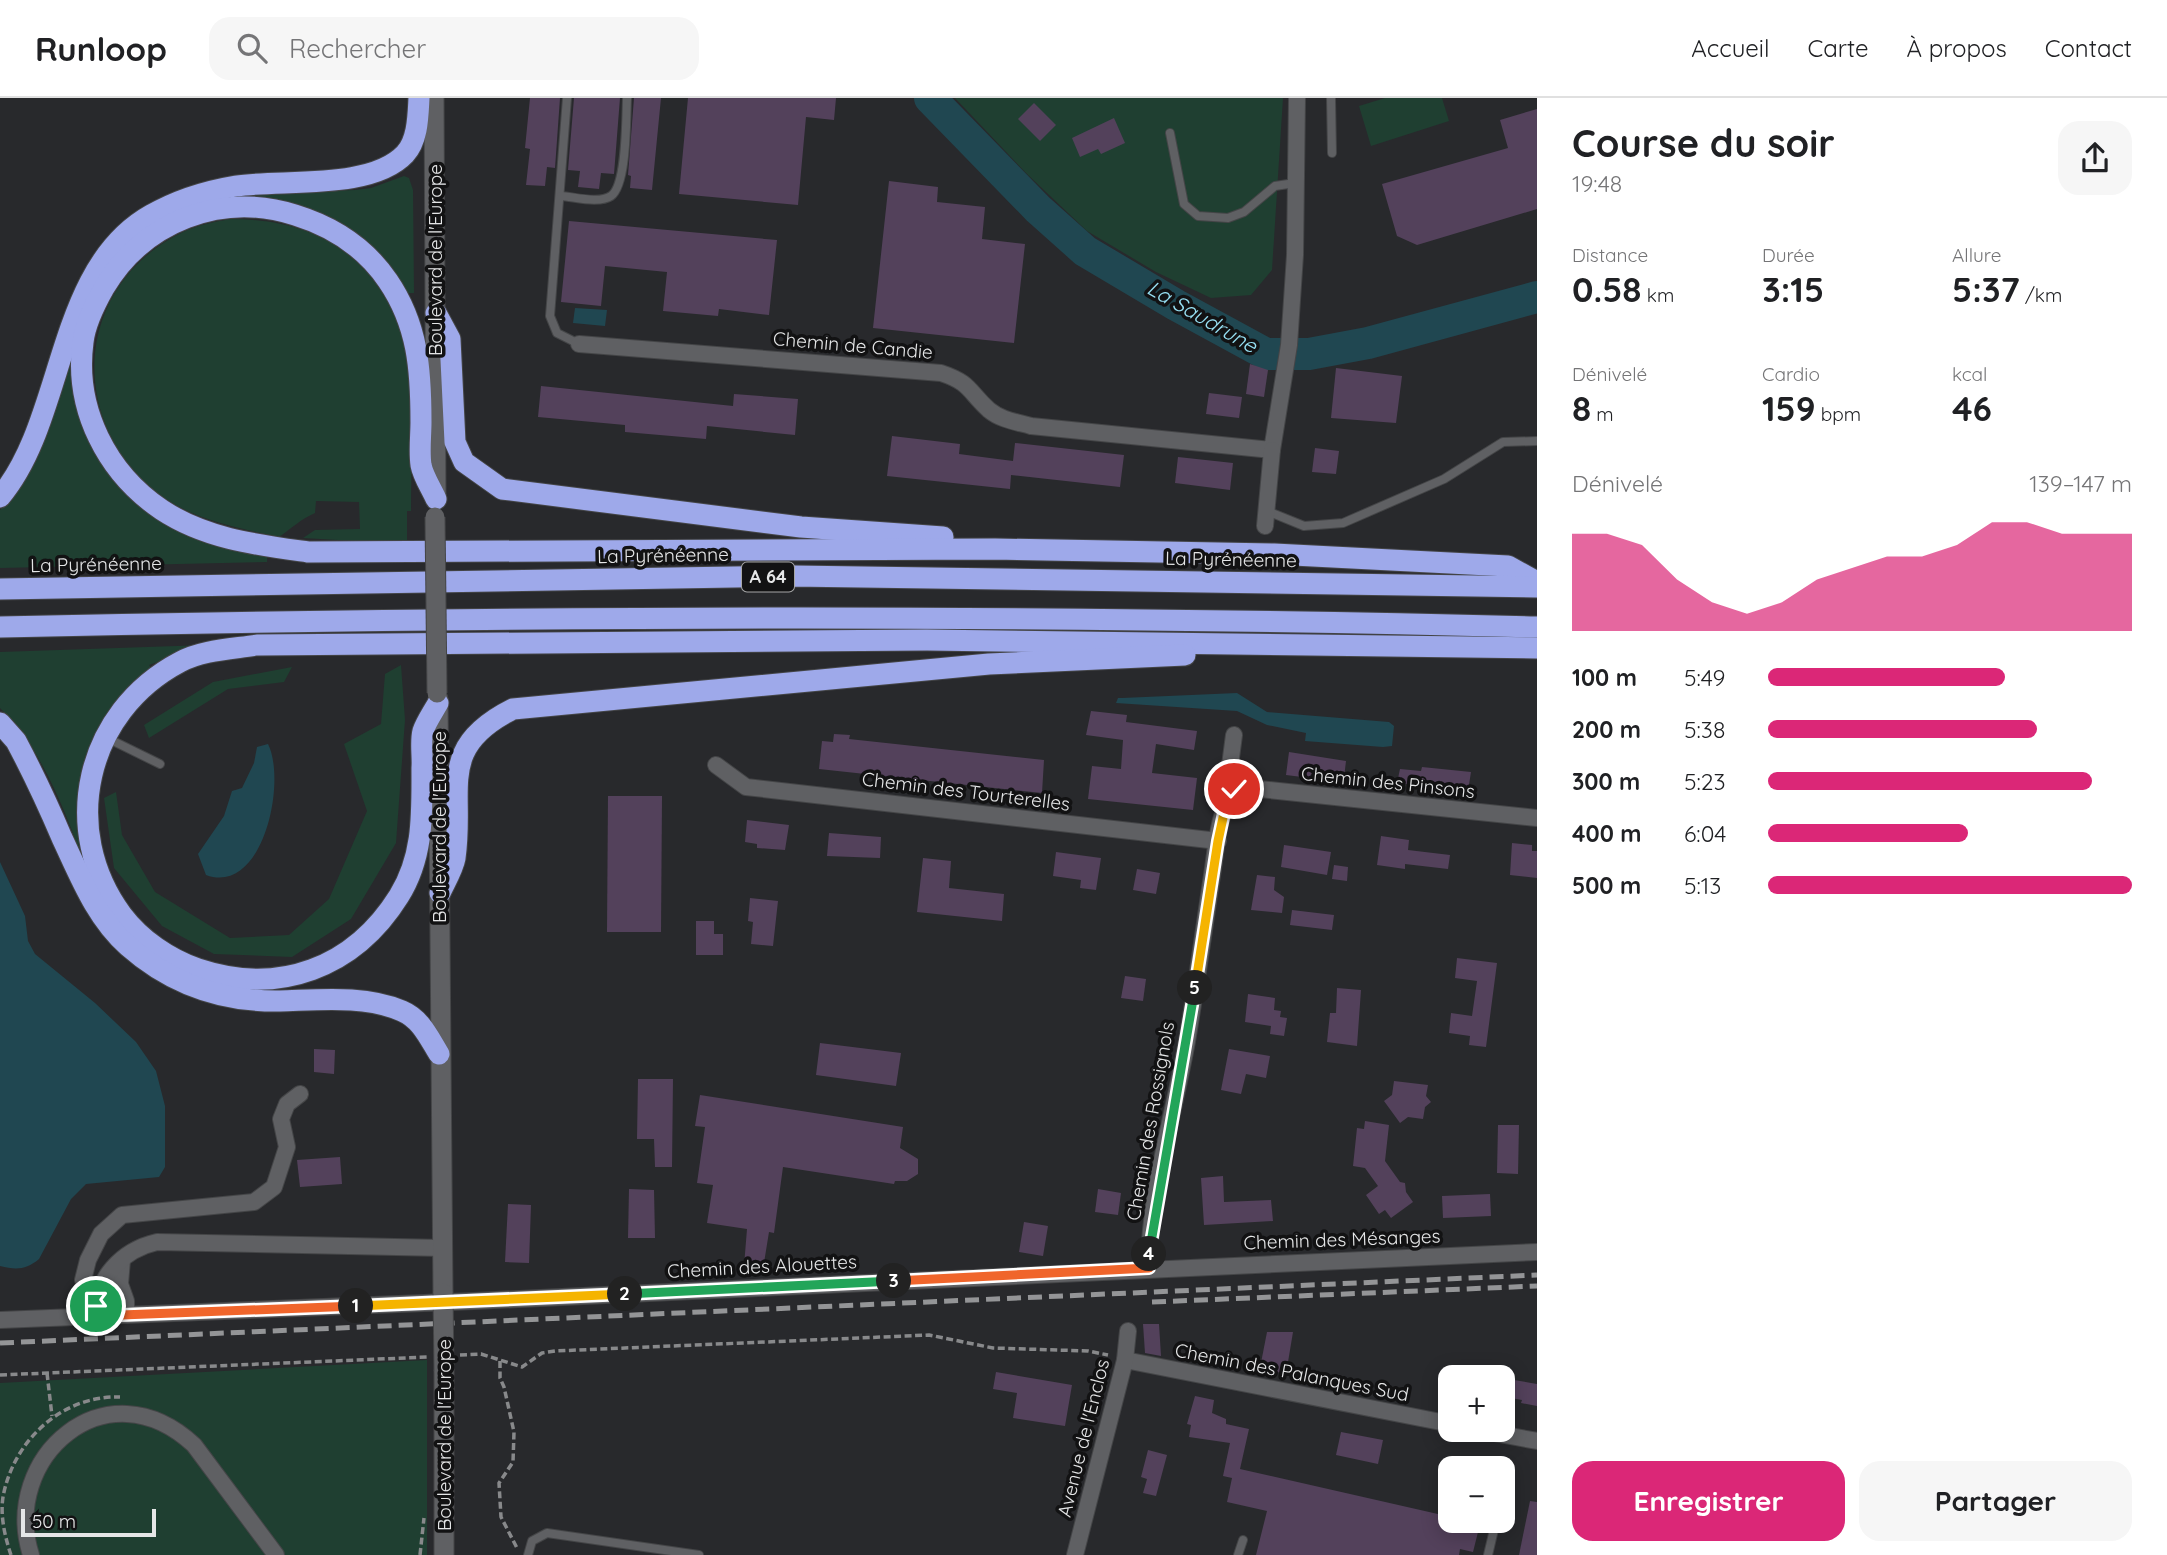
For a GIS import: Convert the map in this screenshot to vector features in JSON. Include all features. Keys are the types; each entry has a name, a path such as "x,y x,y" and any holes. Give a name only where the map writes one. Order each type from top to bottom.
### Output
{"highway":[{"path":"0,497 9,486 32,443 78,307 106,257 125,235 147,217 198,194 237,186 367,176 390,167 406,153 414,140 419,98"},
{"path":"435,508 421,466 421,381 417,346 405,309 368,256 346,237 318,222 287,212 236,207 206,210 178,219 153,233 110,277 95,303 83,341 82,388 96,436 121,474 162,510 206,532 256,545 309,552 995,549 1274,554 1508,566 1537,582"},
{"path":"436,313 450,339 455,442 464,462 502,489 801,527 969,538 995,549"},
{"name":"La Pyrénéenne","path":"0,589 793,576 1537,587"},
{"name":"A 64","path":"0,626 494,618 799,618 1263,620 1537,627"},
{"path":"438,698 423,732 421,833 415,864 399,896 376,925 354,946 325,965 296,976 265,981 211,973 180,962 147,941 122,916 98,876 90,843 87,810 91,773 104,737 125,706 152,680 181,661 217,651 257,645 913,640 1236,642 1537,648"},
{"path":"440,893 454,860 457,769 465,749 478,731 513,709 989,664 1209,654 1236,642"},
{"path":"0,723 16,741 83,884 104,919 126,944 150,964 190,986 247,1000 364,1002 402,1011 419,1022 439,1055"}],"street":[{"name":"Boulevard de l'Europe","path":"434,98 439,1055 446,1361 443,1552"},
{"path":"1266,518 1272,450 1289,345 1295,255 1297,98"},
{"name":"Chemin de Candie","path":"579,344 940,373 961,380 990,411 1007,420 1031,426 1272,450"},
{"name":"Chemin des Rossignols","path":"1149,1268 1149,1250 1161,1173 1186,1041 1218,841 1227,799 1234,789 1229,773 1234,735"},
{"name":"Chemin des Tourterelles","path":"716,765 746,787 1218,841"},
{"name":"Chemin des Pinsons","path":"1234,789 1250,788 1537,818"},
{"path":"97,1294 83,1280 88,1260 101,1234 122,1215 254,1202 274,1187 287,1147 281,1119 287,1104 300,1094"},
{"path":"96,1316 97,1294 108,1273 137,1248 157,1242 443,1248"},
{"name":"Chemin des Mésanges","path":"1149,1268 1537,1252"},
{"path":"122,1260 120,1284 126,1301 126,1315"},
{"name":"Chemin des Alouettes","path":"0,1320 474,1301 1149,1268"},
{"name":"Avenue de l'Enclos","path":"1075,1555 1125,1360 1128,1331"},
{"name":"Chemin des Palanques Sud","path":"1125,1360 1438,1421"},
{"path":"31,1555 22,1534 19,1497 36,1458 62,1431 87,1418 114,1412 152,1418 181,1434 194,1446 276,1555"},
{"path":"1515,1437 1537,1441"}],"lane":[{"path":"567,98 550,316 557,333 579,344"},
{"path":"561,196 600,199 611,195 621,184 627,98"},
{"path":"1331,98 1332,153"},
{"path":"1170,133 1184,204 1198,216 1228,218 1244,212 1275,186 1295,183"},
{"path":"1266,518 1304,526 1343,523 1444,478 1503,442 1537,442"},
{"path":"104,737 160,764"},
{"path":"528,1555 531,1541 547,1533 699,1555"},
{"path":"1488,1555 1493,1533"},
{"path":"1238,1555 1243,1540"}],"path":[{"path":"0,1375 446,1361 481,1354 522,1367 542,1353 555,1351 929,1335 993,1348 1088,1351 1125,1360"},
{"path":"500,1361 500,1378 514,1432 513,1462 499,1483 501,1517 520,1555"},
{"path":"47,1373 52,1416"},
{"path":"11,1555 2,1516 8,1478 30,1439 52,1416 92,1400 122,1397"}],"green space":[{"path":"955,98 1283,98 1272,270 1251,295 1211,298 1156,272 1087,231 1027,174"},
{"path":"1385,98 1442,98 1449,121 1371,146 1359,106"},
{"path":"404,176 409,178 413,190 414,293 406,293 365,241 345,226 325,216 277,206 214,199 248,194 355,190 371,188"},
{"path":"230,219 281,224 325,239 363,268 392,310 401,330 410,366 411,511 407,511 407,544 303,538 315,530 360,529 359,502 316,501 315,513 279,537 212,520 165,499 123,458 105,423 96,387 95,351 104,315 122,283 148,254 183,232"},
{"path":"68,362 72,363 76,400 90,445 98,460 129,496 146,512 164,521 267,557 267,562 0,568 0,510 8,501"},
{"path":"206,645 149,665 154,671 103,727 87,871 62,806 41,763 16,725 0,708 0,652"},
{"path":"401,665 405,720 396,843 351,919 292,957 214,954 162,926 114,868 104,798 116,792 122,835 155,892 230,938 289,935 329,899 367,811 344,744 381,724 385,674"},
{"path":"292,667 284,682 228,689 149,738 144,725 213,682"},
{"path":"427,1360 427,1555 0,1555 0,1383"}],"water":[{"path":"575,308 607,310 605,326 573,323"},
{"path":"1237,693 1267,712 1389,722 1394,726 1392,746 1305,741 1306,733 1267,725 1237,711 1116,703 1118,698"},
{"path":"268,744 273,761 274,783 266,832 256,853 242,869 226,877 206,875 198,854 224,816 232,791 242,788 254,763 257,747"},
{"path":"0,862 25,916 28,941 35,954 95,1003 136,1042 156,1071 165,1106 165,1167 159,1177 86,1184 71,1199 39,1259 25,1267 16,1268 0,1266"}],"building":[{"path":"530,98 560,98 555,168 547,167 545,186 526,185 530,149 525,148"},
{"path":"574,98 620,98 614,174 601,173 599,189 578,187 580,171 568,170"},
{"path":"634,98 661,98 652,190 630,188 631,176 628,175"},
{"path":"688,98 836,98 834,120 806,117 798,205 679,194"},
{"path":"1034,103 1056,125 1040,141 1018,119"},
{"path":"1537,109 1537,209 1417,245 1397,236 1382,184 1508,148 1500,120"},
{"path":"1114,118 1125,143 1101,154 1098,149 1080,157 1072,138"},
{"path":"889,181 938,187 937,202 985,207 982,239 1025,244 1014,343 873,328"},
{"path":"569,221 777,240 769,315 719,309 718,316 663,311 667,272 605,266 601,306 561,302"},
{"path":"1250,364 1268,370 1264,397 1246,394"},
{"path":"1336,368 1402,376 1396,423 1331,418"},
{"path":"541,386 733,406 734,394 798,399 795,435 707,426 706,439 625,432 625,425 538,417"},
{"path":"1209,393 1242,397 1239,418 1206,414"},
{"path":"892,436 960,444 959,454 1013,461 1015,443 1124,455 1120,487 1011,475 1010,489 887,476"},
{"path":"1315,448 1339,451 1336,474 1312,472"},
{"path":"1178,457 1233,463 1230,490 1175,483"},
{"path":"1091,711 1127,715 1126,722 1197,731 1194,750 1156,744 1152,773 1197,778 1193,810 1088,799 1092,766 1121,769 1123,740 1086,735"},
{"path":"834,734 850,735 849,739 1044,760 1042,793 819,769 822,741 833,742"},
{"path":"1289,752 1346,761 1344,778 1311,774 1310,778 1286,775"},
{"path":"1422,767 1471,772 1468,791 1397,783 1400,769 1421,771"},
{"path":"608,796 662,796 661,932 607,932"},
{"path":"747,820 789,825 785,850 757,848 757,844 745,842"},
{"path":"829,833 881,837 880,858 827,856"},
{"path":"1381,836 1409,840 1408,850 1450,855 1448,869 1405,864 1405,869 1377,865"},
{"path":"1512,843 1532,845 1532,851 1537,851 1537,878 1510,875"},
{"path":"1284,845 1331,852 1327,875 1281,867"},
{"path":"1056,852 1101,858 1096,890 1080,888 1081,880 1053,876"},
{"path":"923,858 951,861 949,888 1004,894 1002,921 917,912"},
{"path":"1334,865 1348,867 1347,881 1332,879"},
{"path":"1137,869 1160,873 1156,894 1133,890"},
{"path":"1257,875 1275,877 1274,890 1284,897 1282,913 1251,910"},
{"path":"750,898 778,901 773,946 751,944 753,922 748,921"},
{"path":"1292,910 1334,915 1332,930 1290,925"},
{"path":"696,921 714,921 714,934 723,934 723,955 696,955"},
{"path":"1457,958 1497,963 1486,1047 1469,1045 1470,1036 1449,1033 1451,1013 1472,1016 1477,981 1455,978"},
{"path":"1125,976 1146,979 1143,1001 1121,998"},
{"path":"1337,988 1361,990 1357,1046 1327,1042 1330,1013 1336,1013"},
{"path":"1248,994 1275,998 1274,1010 1281,1011 1280,1017 1287,1018 1284,1036 1270,1034 1271,1026 1245,1022"},
{"path":"820,1043 901,1053 896,1086 816,1075"},
{"path":"314,1049 335,1050 334,1074 314,1072"},
{"path":"1229,1049 1270,1056 1266,1078 1246,1074 1241,1094 1221,1090"},
{"path":"638,1079 673,1079 672,1167 655,1167 654,1139 637,1139"},
{"path":"1394,1081 1428,1085 1426,1096 1431,1102 1425,1107 1423,1119 1408,1117 1400,1123 1384,1101 1392,1095"},
{"path":"700,1095 903,1127 900,1148 918,1159 918,1174 907,1181 895,1181 894,1184 783,1167 774,1233 769,1232 763,1269 744,1266 747,1229 707,1223 713,1185 697,1183 705,1127 695,1126"},
{"path":"1365,1121 1389,1125 1385,1161 1400,1182 1405,1183 1406,1192 1413,1202 1391,1218 1385,1210 1379,1214 1366,1195 1378,1186 1365,1168 1353,1166 1357,1128 1364,1129"},
{"path":"1498,1125 1519,1125 1518,1174 1497,1173"},
{"path":"340,1157 342,1184 300,1187 297,1160"},
{"path":"1223,1176 1224,1202 1271,1200 1273,1221 1204,1225 1201,1178"},
{"path":"629,1189 654,1190 655,1238 628,1238"},
{"path":"1098,1189 1121,1193 1118,1215 1095,1212"},
{"path":"1490,1194 1491,1216 1443,1218 1442,1196"},
{"path":"508,1204 531,1205 529,1263 505,1262"},
{"path":"1024,1222 1048,1226 1043,1256 1019,1252"},
{"path":"1143,1324 1159,1324 1161,1356 1145,1353"},
{"path":"1267,1332 1293,1332 1286,1374 1260,1368"},
{"path":"996,1372 1072,1385 1065,1426 1013,1418 1017,1393 993,1389"},
{"path":"1515,1380 1537,1384 1537,1406 1521,1403 1522,1400 1515,1399"},
{"path":"1195,1396 1214,1400 1212,1413 1226,1419 1226,1424 1249,1429 1240,1469 1438,1514 1438,1533 1478,1533 1473,1552 1460,1549 1459,1555 1256,1555 1267,1511 1227,1502 1232,1478 1223,1476 1230,1443 1189,1437 1191,1425 1187,1424"},
{"path":"1341,1432 1383,1440 1378,1464 1336,1455"},
{"path":"1148,1450 1167,1455 1156,1496 1143,1493 1147,1479 1141,1477"},
{"path":"1530,1501 1537,1502 1537,1555 1519,1555"}],"waterway":[{"name":"La Saudrune","path":"930,98 1038,209 1085,251 1266,354 1309,354 1368,343 1537,297"}],"railway":[{"path":"0,1343 1537,1275"},
{"path":"1152,1302 1537,1286"}],"route":[{"path":"96,1306 96,1316 474,1301 1149,1268 1149,1250 1161,1173 1186,1041 1218,841 1227,799 1234,789"}]}
